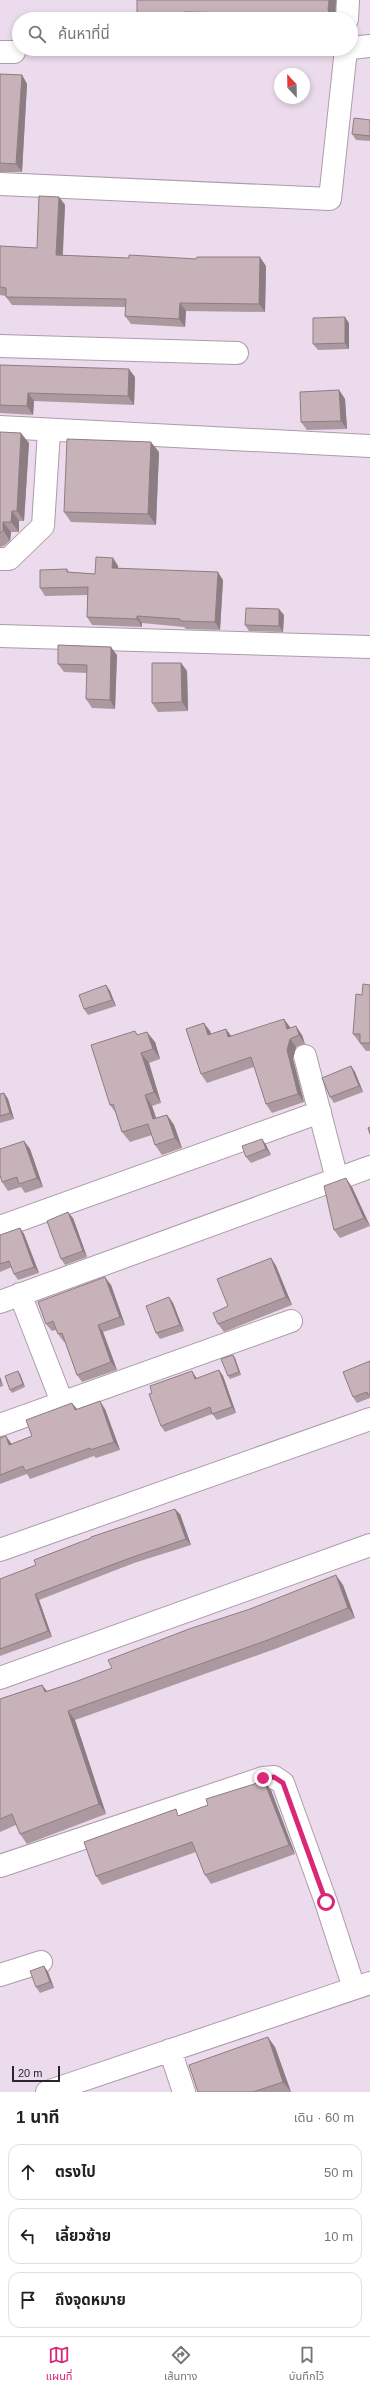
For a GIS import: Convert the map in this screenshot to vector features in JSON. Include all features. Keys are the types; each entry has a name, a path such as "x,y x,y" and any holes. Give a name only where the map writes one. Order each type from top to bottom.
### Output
{"street":[{"path":"347,12 348,0"},
{"path":"358,47 370,46"},
{"path":"0,184 330,198 345,56"},
{"path":"0,346 237,353"},
{"path":"0,427 49,431 370,446"},
{"path":"0,559 9,559 44,526 49,431"},
{"path":"0,636 370,647"},
{"path":"305,1056 337,1179"},
{"path":"0,1227 320,1112"},
{"path":"0,1302 370,1167"},
{"path":"20,1294 62,1402"},
{"path":"0,1425 291,1321"},
{"path":"0,1550 370,1419"},
{"path":"0,1678 370,1545"},
{"path":"0,1866 263,1778 274,1777 283,1783 326,1902 362,1985 47,2092"},
{"path":"0,1975 41,1962"},
{"path":"170,2050 184,2092"}],"building":[{"path":"137,0 329,0 329,12 137,12"},
{"path":"0,74 22,75 16,164 0,163"},
{"path":"354,118 370,120 370,136 352,134"},
{"path":"39,196 59,197 56,255 129,258 129,255 196,259 197,257 260,257 259,304 180,303 179,319 125,316 126,299 6,297 6,288 0,287 0,246 37,248"},
{"path":"345,317 345,343 313,344 313,318"},
{"path":"0,365 129,369 128,396 28,393 27,406 0,405"},
{"path":"339,390 341,421 301,422 300,392"},
{"path":"0,432 21,433 17,511 12,511 11,522 3,522 3,530 0,533"},
{"path":"67,439 151,442 148,514 64,512"},
{"path":"96,557 113,558 112,568 218,572 215,622 180,621 180,619 137,616 137,619 87,617 88,587 40,588 40,570 67,569 67,572 95,574"},
{"path":"246,608 279,609 279,626 245,625"},
{"path":"58,645 111,647 110,700 86,699 87,665 58,664"},
{"path":"152,663 181,663 182,702 152,703"},
{"path":"363,984 370,985 370,1043 360,1043 360,1034 353,1034 356,994 362,995"},
{"path":"106,985 112,1000 84,1009 79,995"},
{"path":"284,1019 287,1029 296,1026 299,1035 290,1039 287,1050 298,1094 266,1104 251,1057 201,1074 186,1029 204,1023 208,1035 226,1029 228,1037"},
{"path":"135,1031 137,1035 147,1032 153,1049 141,1053 154,1092 145,1095 153,1119 167,1115 175,1138 155,1145 148,1124 122,1132 113,1104 110,1105 91,1045"},
{"path":"351,1066 359,1086 330,1097 322,1078"},
{"path":"4,1093 10,1113 0,1116 0,1094"},
{"path":"262,1139 266,1149 246,1157 242,1146"},
{"path":"24,1141 37,1178 19,1184 17,1177 2,1182 0,1175 0,1149"},
{"path":"346,1178 364,1218 334,1230 324,1186"},
{"path":"68,1212 83,1251 61,1259 47,1221"},
{"path":"20,1228 34,1267 14,1274 9,1261 0,1264 0,1235"},
{"path":"271,1258 286,1297 218,1324 213,1313 228,1306 217,1279"},
{"path":"105,1277 120,1317 98,1325 111,1362 77,1375 62,1333 58,1334 53,1321 46,1324 38,1302"},
{"path":"169,1297 180,1325 156,1333 146,1306"},
{"path":"233,1355 239,1372 228,1376 221,1359"},
{"path":"370,1361 370,1394 368,1395 367,1392 353,1397 343,1372"},
{"path":"219,1370 232,1407 212,1414 210,1407 161,1426 149,1394 152,1393 150,1386 192,1371 195,1379"},
{"path":"18,1371 23,1384 10,1390 5,1376"},
{"path":"100,1401 114,1442 90,1450 90,1448 25,1471 23,1466 0,1475 0,1438 6,1436 9,1445 32,1436 26,1420 72,1403 75,1410"},
{"path":"175,1509 186,1539 130,1558 35,1594 48,1631 0,1649 0,1579 36,1565 34,1560 91,1537"},
{"path":"336,1575 348,1608 268,1640 68,1711 99,1804 20,1834 12,1814 0,1819 0,1699 42,1685 45,1692 75,1682 112,1668 108,1660 189,1629 250,1609"},
{"path":"264,1781 289,1845 205,1875 192,1842 96,1876 84,1842 176,1809 178,1816 208,1805 206,1799"},
{"path":"44,1966 50,1982 36,1987 30,1971"},
{"path":"268,2037 283,2082 253,2092 198,2092 189,2065"}],"route":[{"path":"263,1778 274,1777 283,1783 326,1902"}]}
